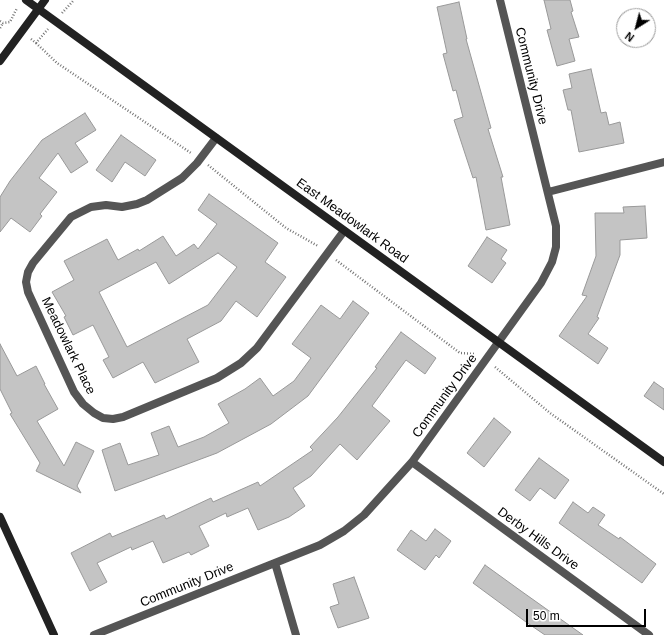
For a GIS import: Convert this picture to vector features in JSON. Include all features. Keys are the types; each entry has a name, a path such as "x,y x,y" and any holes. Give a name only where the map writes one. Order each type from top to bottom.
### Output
{"main road":[{"name":"East Meadowlark Road","path":"26,0 664,462"},
{"path":"0,61 45,0"},
{"path":"0,517 54,635"}],"street":[{"name":"Community Drive","path":"94,635 320,545 351,526 377,503 412,462 541,283 552,262 556,247 556,226 500,0"},
{"name":"Meadowlark Place","path":"216,138 197,163 182,178 147,200 122,207 106,205 92,207 71,217 33,263 28,272 26,282 28,292 74,392 83,404 94,413 103,418 113,419 123,417 217,378 241,363 257,348 344,231"},
{"path":"548,192 664,162"},
{"name":"Derby Hills Drive","path":"412,462 649,635"},
{"path":"275,563 296,635"}],"path":[{"path":"0,21 3,23 10,22 18,5"},
{"path":"0,28 3,23"},
{"path":"36,43 57,63 194,155"},
{"path":"210,167 286,228 322,248"},
{"path":"336,261 460,352 474,353"},
{"path":"505,374 550,413 664,494"}],"building":[{"path":"544,0 570,0 573,11 571,12 579,37 569,39 575,61 557,66 547,30 551,29"},
{"path":"459,2 466,39 491,128 488,129 503,177 501,177 510,225 486,230 476,177 473,178 454,120 463,117 456,90 453,91 443,54 447,53 437,7"},
{"path":"591,69 601,113 606,112 609,125 620,122 624,143 579,152 571,110 568,110 563,90 572,88 569,74"},
{"path":"85,113 96,130 75,143 88,162 71,173 58,153 39,178 57,192 40,214 42,216 30,232 11,218 0,232 0,197 10,181 42,140"},
{"path":"121,135 156,160 145,176 125,162 112,182 96,170"},
{"path":"209,194 278,243 265,262 286,277 257,317 236,301 221,321 187,339 199,362 155,383 143,362 113,378 103,360 109,357 93,325 73,335 64,317 66,316 52,292 74,280 64,261 107,239 118,260 138,249 139,251 163,236 176,256 194,244 198,249 217,224 198,210","holes":["218,253 237,267 208,305 127,347 99,292 156,262 169,284"]},
{"path":"645,206 647,238 620,240 620,255 597,317 599,318 588,334 608,348 598,364 559,336 587,296 582,295 596,256 595,213 624,213 623,207"},
{"path":"487,237 507,250 501,259 506,263 492,283 468,266"},
{"path":"353,301 369,313 308,396 271,424 217,453 115,491 102,450 120,443 128,465 159,455 151,433 169,426 178,447 204,437 229,423 218,404 245,389 260,378 273,396 294,381 311,358 292,344 321,305 340,319"},
{"path":"401,332 436,358 425,374 406,360 372,406 390,421 357,460 340,444 311,476 293,488 305,506 289,517 258,530 248,508 227,517 226,513 199,526 209,546 191,555 189,552 163,563 153,541 132,550 131,547 97,563 107,582 90,591 71,553 110,533 112,537 164,515 166,519 211,498 213,502 258,482 260,486 313,450 310,447 338,417 377,368 375,367"},
{"path":"0,344 17,376 36,366 58,409 37,421 64,466 76,442 94,451 77,486 81,493 36,471 40,463 10,414 12,413 0,389"},
{"path":"654,382 664,389 664,410 644,396"},
{"path":"494,418 511,432 484,467 467,453"},
{"path":"539,458 569,480 555,499 540,488 530,501 515,490"},
{"path":"573,502 588,513 593,507 605,515 598,525 619,539 620,537 656,564 642,583 559,523"},
{"path":"435,529 451,541 439,558 436,555 425,570 397,550 411,530 426,541"},
{"path":"485,565 583,635 545,635 526,622 473,583"},
{"path":"354,577 369,618 338,628 330,607 339,604 333,584"}]}
